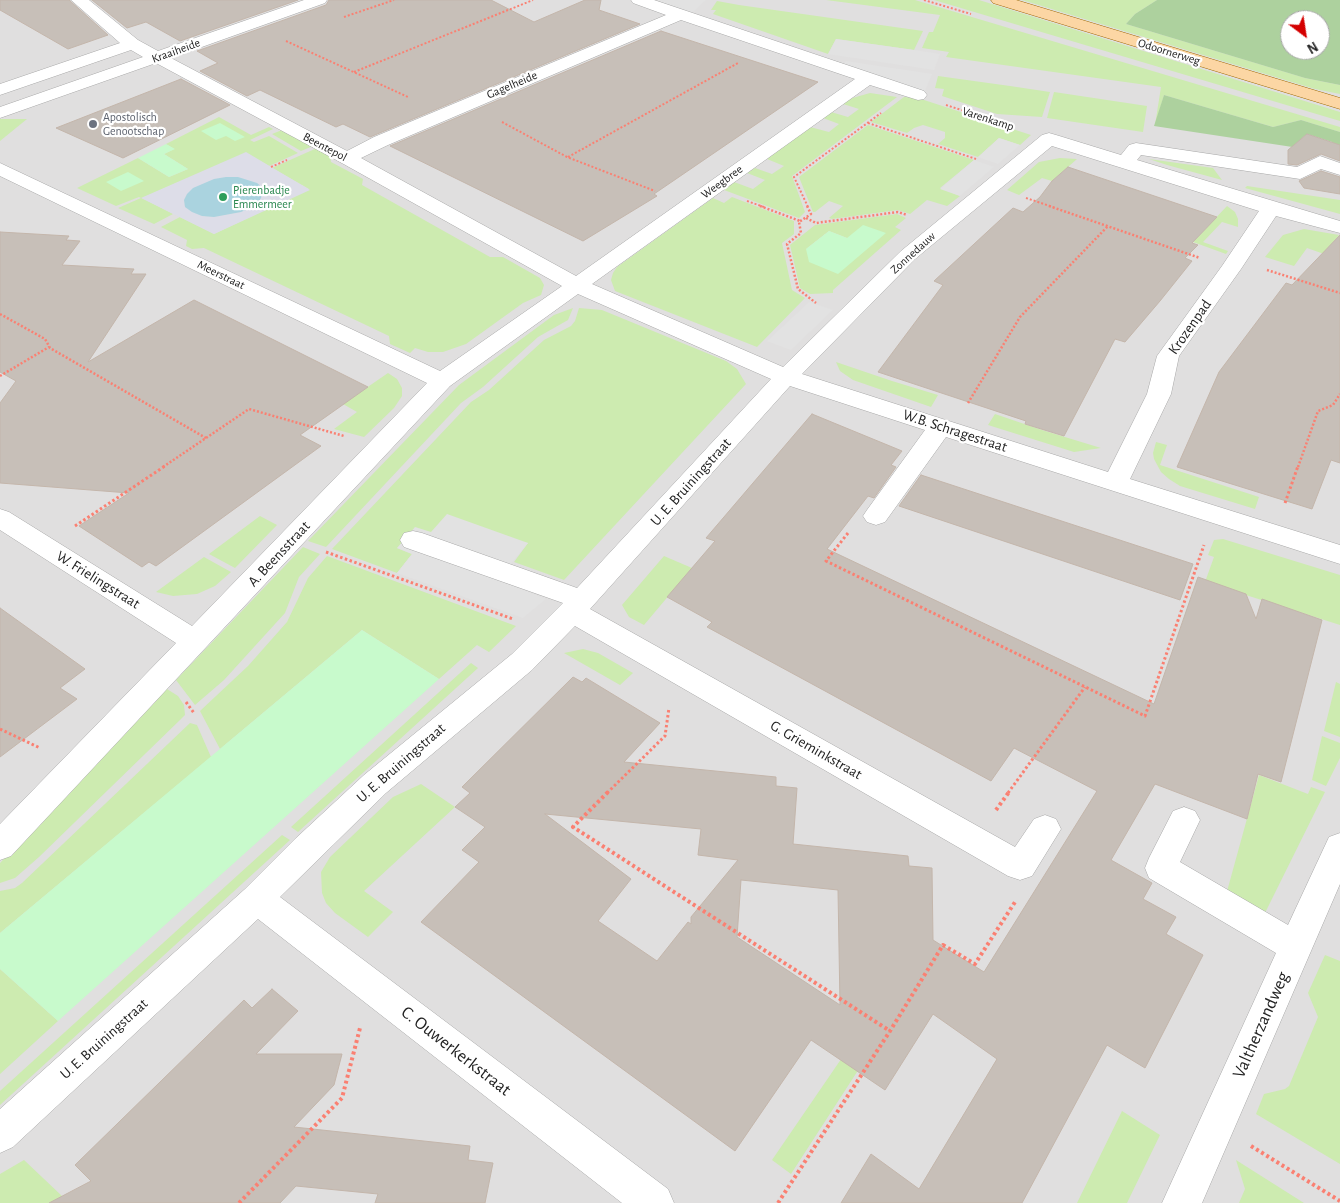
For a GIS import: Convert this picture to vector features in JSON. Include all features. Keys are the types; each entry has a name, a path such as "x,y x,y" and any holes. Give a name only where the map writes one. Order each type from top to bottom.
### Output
{"main road":[{"name":"Odoornerweg","path":"998,0 1340,104"}],"street":[{"name":"Beentepol","path":"79,0 132,44 156,58 347,158 578,286"},
{"path":"639,0 913,94"},
{"name":"Kraaiheide","path":"0,113 310,1"},
{"name":"Gagelheide","path":"347,158 381,141 679,15"},
{"name":"Kraaiheide","path":"4,88 132,44"},
{"name":"Weegbree","path":"578,286 867,78"},
{"name":"Kraaiheide","path":"4,88 33,102"},
{"path":"1048,139 1271,208 1340,227"},
{"name":"Zonnedauw","path":"786,377 908,255 1048,139"},
{"path":"1125,163 1136,149 1300,173 1320,162 1340,169"},
{"path":"1232,196 1250,166"},
{"name":"Meerstraat","path":"0,169 442,381"},
{"name":"Krozenpad","path":"1115,483 1159,394 1168,356 1271,208"},
{"name":"W.B. Schragestraat","path":"578,286 786,377 1340,555"},
{"name":"A. Beensstraat","path":"0,846 196,642 442,381 578,286"},
{"name":"U. E. Bruiningstraat","path":"0,1134 258,899 306,849 375,784 522,662 552,634 786,377"},
{"path":"876,516 946,428"},
{"name":"W. Frielingstraat","path":"0,518 196,642"},
{"name":"G. Grieminkstraat","path":"413,540 578,606 675,670 1020,866"},
{"path":"1184,820 1161,868 1296,947"},
{"path":"1020,866 1045,828"},
{"name":"Valtherzandweg","path":"1182,1203 1340,847"},
{"name":"C. Ouwerkerkstraat","path":"258,899 654,1203"}],"path":[{"path":"354,72 533,0"},
{"path":"253,23 294,45 445,114"},
{"path":"568,157 770,46"},
{"path":"714,188 800,221 811,214 794,177 868,123 913,94"},
{"name":"Varenkamp","path":"913,94 1048,139"},
{"path":"468,104 568,157 691,205"},
{"path":"868,123 1010,171"},
{"path":"991,187 1233,265 1340,293"},
{"path":"806,218 816,223 898,212 941,229"},
{"path":"800,221 801,233 786,244 798,289 810,300 848,315"},
{"path":"946,428 1020,317 1108,226"},
{"path":"0,314 45,339 49,347 206,438"},
{"path":"0,376 49,347"},
{"path":"1274,534 1318,411 1333,405 1340,394"},
{"path":"45,546 248,409 381,446"},
{"path":"876,516 865,512 826,561 1145,716 1215,514"},
{"path":"292,540 552,634"},
{"path":"675,670 665,736 573,827 890,1031"},
{"path":"974,840 1084,687"},
{"path":"778,1203 890,1031 943,944 975,964 1026,885 1020,866"},
{"path":"239,1203 342,1098 372,986"},
{"path":"1216,1125 1340,1201"}],"shaded area":[{"path":"0,0 1340,0 1340,1203 0,1203"},
{"path":"656,0 706,0 692,13"},
{"path":"836,39 940,54 934,70 828,54"},
{"path":"846,61 932,74 925,91 920,92 842,65"},
{"path":"999,138 1020,145 998,164 978,157"},
{"path":"246,152 310,190 214,234 141,198","holes":["187,194 260,200 252,207 241,212 214,217 202,216 185,207 184,200"]},
{"path":"974,160 994,167 960,196 940,189"},
{"path":"809,302 833,310 791,350 767,341"},
{"path":"447,514 528,543 498,580 546,599 523,618 397,573 412,554 397,548 415,527 431,532"}],"green space":[{"path":"826,0 915,0 1340,127 1340,132 1301,120 1273,127 1164,95 1155,125 1161,87 946,57 949,52 922,48 929,32 933,32 940,15"},
{"path":"934,0 979,0 1340,112 1340,121"},
{"path":"1022,0 1157,0 1135,14 1126,24 1305,78 1340,85 1340,94 1315,89"},
{"path":"1157,0 1340,0 1340,85 1305,78 1126,24 1135,14"},
{"path":"717,1 923,31 914,50 836,39 828,54 713,14 716,10 711,10"},
{"path":"938,76 1050,92 1042,117 997,114 942,96 944,89 935,88"},
{"path":"1054,92 1147,106 1143,132 1047,118"},
{"path":"870,93 897,97 792,176 805,212 799,218 724,190 734,182 753,189 765,180 747,173 755,168 772,174 784,166 767,159 810,127 829,132 839,124 823,118 831,112 848,117 859,109 843,104 849,99"},
{"path":"1164,95 1273,127 1301,120 1340,132 1340,153 1332,142 1307,134 1301,139 1308,142 1299,148 1154,126"},
{"path":"904,97 918,98 1031,135 1020,145 999,138 978,157 938,144 945,138 945,132 923,125 907,133 871,122"},
{"path":"219,117 251,135 269,127 273,129 250,140 254,142 269,136 298,153 269,166 246,153 142,198 173,214 154,224 118,208 141,198 139,197 116,206 77,188 138,158 169,177 188,169 164,154 174,149 166,144"},
{"path":"0,119 27,119 0,141"},
{"path":"220,123 245,137 235,141 226,136 216,140 201,131"},
{"path":"868,125 974,160 940,188 960,196 947,206 927,200 910,214 898,210 832,219 829,218 843,206 829,201 813,212 799,177"},
{"path":"282,130 313,146 301,151 272,134"},
{"path":"166,144 175,149 164,154 188,169 169,177 138,158"},
{"path":"317,148 330,156 331,162 363,179 362,185 490,257 503,257 540,278 544,285 541,295 523,303 466,344 443,352 428,352 415,348 410,353 390,344 389,336 204,248 192,249 186,246 187,240 161,227 180,217 214,234 309,189 272,168"},
{"path":"1060,158 1077,159 1052,181 1042,178 1019,195 1007,190 1039,162"},
{"path":"1149,159 1213,168 1222,180 1167,165"},
{"path":"128,172 144,181 121,191 106,182"},
{"path":"1247,186 1340,200 1340,214 1245,188"},
{"path":"732,197 794,221 794,234 782,243 792,290 805,298 757,347 615,291 611,280 617,267 713,198 724,203"},
{"path":"1227,206 1235,212 1238,219 1238,227 1222,222 1203,242 1228,251 1226,254 1193,242"},
{"path":"897,214 906,218 895,227 901,230 833,290 833,293 810,294 800,288 790,245 815,225","holes":["829,231 847,238 806,249"]},
{"path":"863,225 886,233 838,274 809,262 806,249 829,231 847,238"},
{"path":"1304,229 1339,235 1324,254 1307,248 1294,266 1265,257 1283,235"},
{"path":"573,308 568,320 538,337 483,387 461,403 326,547 308,541 459,385 554,315"},
{"path":"579,308 602,310 726,361 737,369 746,384 564,580 514,562 528,543 431,532 397,548 412,554 397,573 332,549 471,402 489,390 544,340 571,326 575,321"},
{"path":"836,362 938,395 931,407 853,380 840,371"},
{"path":"388,373 397,379 402,388 402,396 394,408 364,437 334,429 357,412 343,404"},
{"path":"995,414 1101,448 1074,452 988,425"},
{"path":"1156,442 1167,445 1160,465 1259,497 1255,509 1180,486 1169,479 1161,472 1154,459 1153,453"},
{"path":"260,516 277,525 235,568 209,554"},
{"path":"1223,539 1340,575 1340,625 1205,582 1214,557 1208,555 1214,540"},
{"path":"303,547 320,554 299,577 285,613 224,680 195,705 176,680"},
{"path":"327,556 516,626 489,652 477,645 439,679 362,630 220,749 200,711 248,666 287,622 308,578"},
{"path":"664,556 692,568 644,625 629,617 622,605"},
{"path":"204,557 231,572 215,586 197,594 173,596 156,592"},
{"path":"362,630 439,679 58,1021 0,969 0,933"},
{"path":"583,649 598,653 633,673 620,685 564,653"},
{"path":"471,663 478,668 298,832 291,827"},
{"path":"1336,682 1340,684 1340,737 1324,731"},
{"path":"167,689 178,696 184,705 185,715 39,857 15,878 0,883 0,863"},
{"path":"190,723 197,725 211,757 0,933 0,891 15,888 22,883"},
{"path":"1322,736 1340,743 1340,758 1326,786 1312,780"},
{"path":"1259,775 1308,794 1311,787 1325,792 1264,915 1226,895"},
{"path":"421,784 455,807 364,891 393,912 368,937 335,913 326,903 322,893 321,872 330,857 393,797"},
{"path":"282,835 290,840 0,1105 0,1091"},
{"path":"1325,955 1340,961 1340,1164 1256,1114 1264,1094 1285,1089 1289,1086 1318,1017 1308,993"},
{"path":"0,969 58,1021 0,1074"},
{"path":"874,1011 890,1021 791,1174 772,1160"},
{"path":"1122,1111 1160,1135 1127,1203 1077,1203"},
{"path":"24,1160 67,1203 0,1203 0,1174"},
{"path":"1236,1160 1304,1203 1239,1203 1245,1189"}],"water":[{"name":"Pierenbadje Emmermeer","path":"238,177 257,183 262,187 263,193 260,200 252,207 241,212 214,217 202,216 185,207 184,200 193,188 214,179"}],"building":[{"path":"0,0 69,0 108,35 68,49 0,10"},
{"path":"92,0 298,0 180,41 146,22 127,28"},
{"path":"329,0 491,0 534,22 585,0 601,0 599,10 640,24 370,137 343,124 336,127 260,90 247,96 200,71 218,63 197,51 326,5"},
{"path":"661,31 818,82 654,194 657,196 583,241 390,146"},
{"path":"181,79 230,105 123,158 56,128"},
{"path":"1307,134 1340,145 1340,161 1321,154 1297,165 1288,164 1288,150"},
{"path":"1068,167 1217,217 1192,243 1198,245 1185,258 1192,261 1160,301 1125,342 1115,339 1064,436 1025,424 1026,421 878,372 943,285 934,281 1013,208 1023,212"},
{"path":"1321,171 1340,177 1340,194 1304,188 1299,181"},
{"path":"0,232 69,236 66,240 80,241 62,265 134,269 131,274 146,274 88,362 194,300 368,387 300,435 321,446 156,566 149,562 142,567 79,526 129,493 0,483 0,403 16,381 0,372"},
{"path":"1340,235 1340,463 1331,460 1312,509 1177,467 1219,372 1286,283 1292,285"},
{"path":"812,414 902,451 891,465 896,467 874,498 868,496 827,549 1154,704 1198,577 1246,594 1256,619 1262,599 1322,620 1281,782 1258,774 1247,819 1155,784 1111,860 1152,883 1143,899 1176,917 1166,934 1203,955 1145,1068 1107,1045 1022,1203 841,1203 871,1154 919,1189 997,1059 933,1014 885,1090 811,1040 735,1151 421,922 479,862 462,850 485,827 455,807 470,793 462,787 573,677 582,682 586,678 660,723 624,762 776,777 776,786 797,788 793,844 908,856 909,866 932,868 933,940 984,972 1097,791 1014,748 991,781 707,627 712,622 667,597 715,541 706,538","holes":["545,814 701,829 698,855 738,860 691,917 691,924 688,922 657,961 598,921 631,879","741,880 838,890 840,1005 737,937"]},
{"path":"921,475 1193,564 1180,600 899,506"},
{"path":"0,608 85,669 60,688 77,699 0,757"},
{"path":"272,989 298,1011 256,1054 342,1054 334,1085 294,1127 470,1146 468,1160 493,1163 485,1203 375,1203 378,1194 296,1186 280,1203 49,1203 91,1181 75,1165 244,1000 252,1008"}],"place":[{"name":"Apostolisch Genootschap","path":"93,124"},
{"name":"Pierenbadje Emmermeer","path":"223,197"}]}
